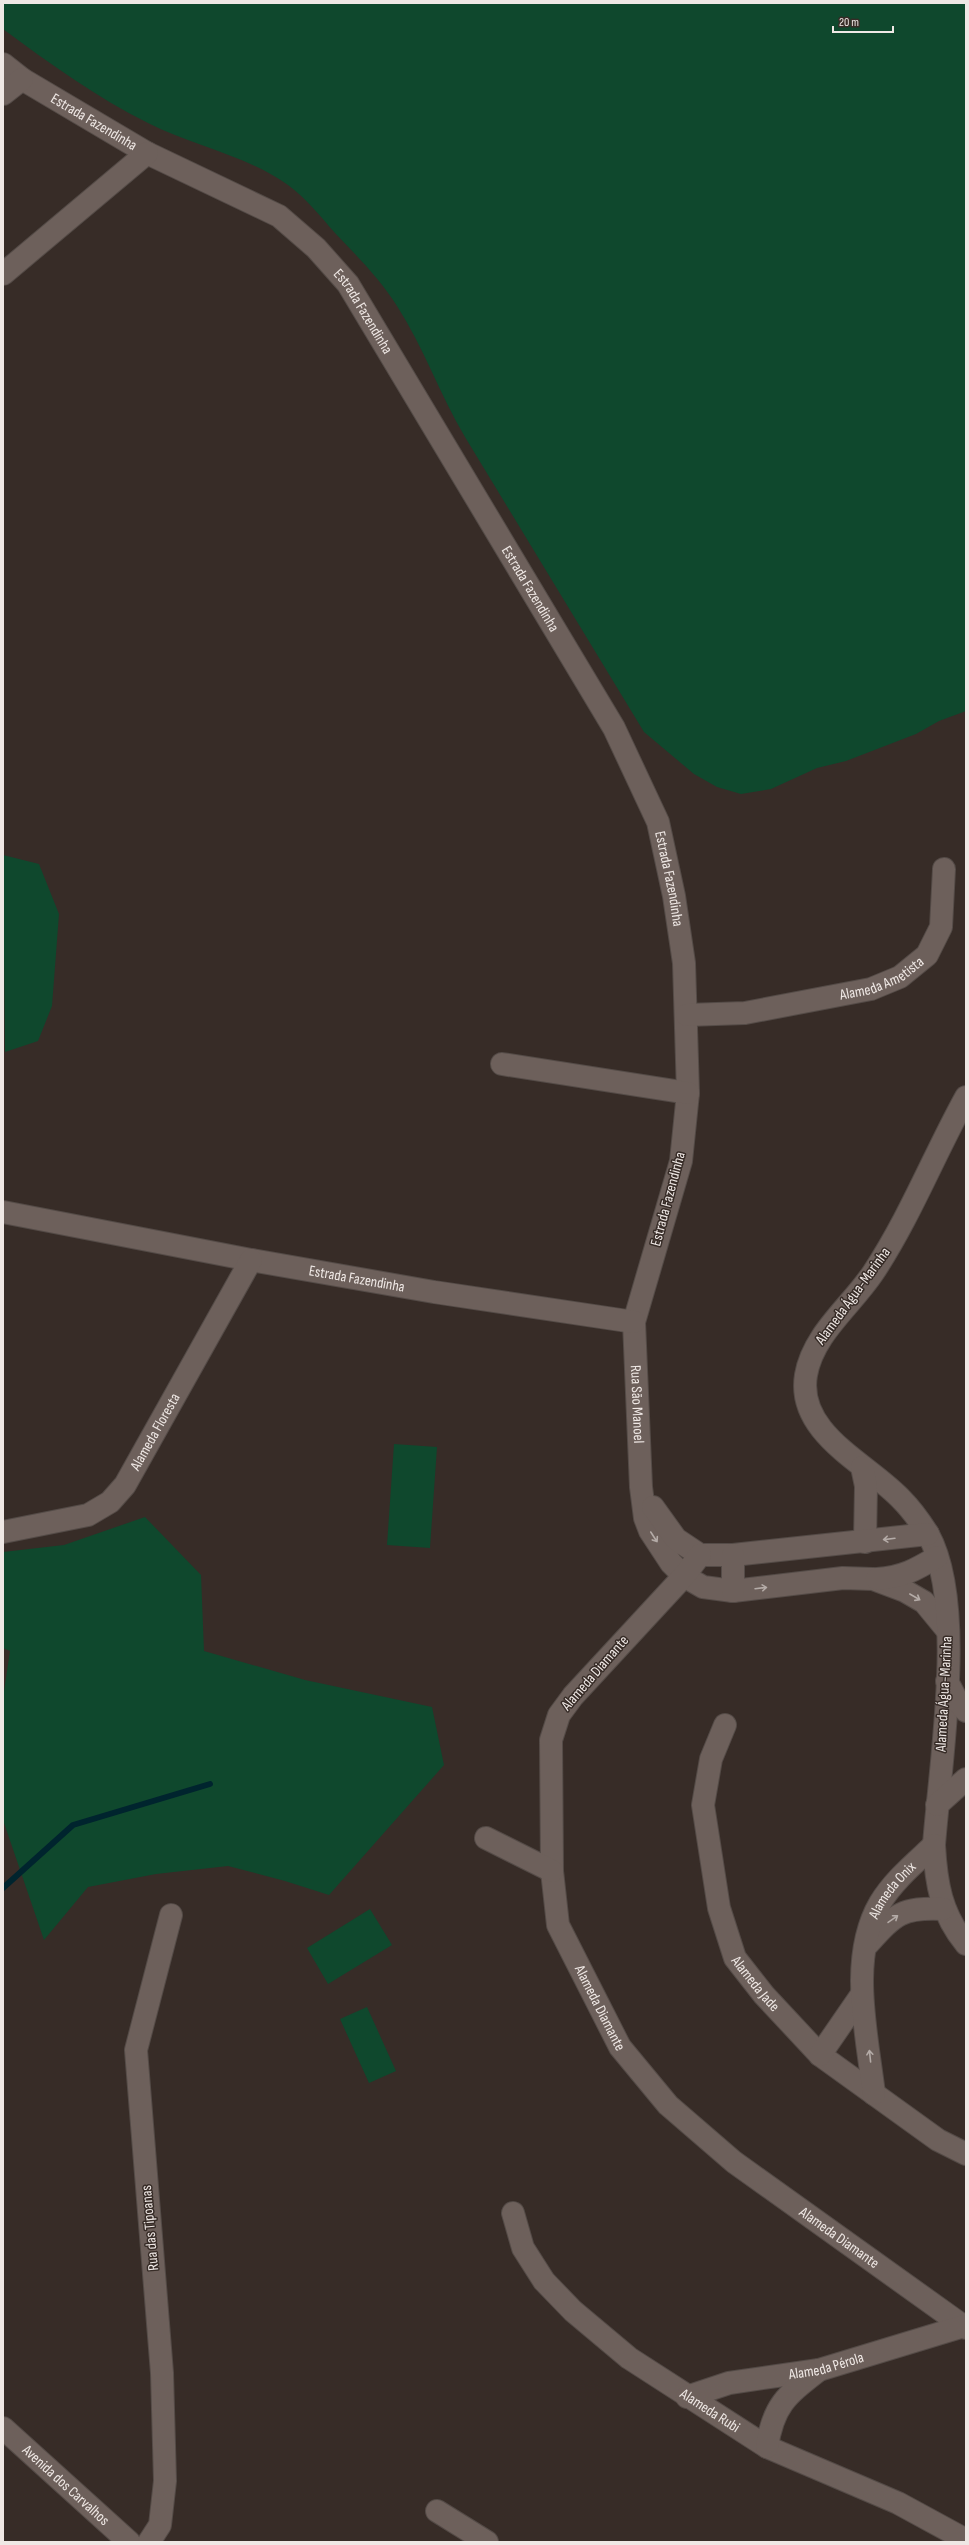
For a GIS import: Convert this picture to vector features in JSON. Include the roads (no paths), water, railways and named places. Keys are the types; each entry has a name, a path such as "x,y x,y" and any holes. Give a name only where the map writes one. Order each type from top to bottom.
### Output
{"street":[{"name":"Estrada Fazendinha","path":"3,64 22,79 147,153 279,216 316,248 348,284 375,326 614,728 658,822 674,896 684,963 687,1015 688,1093 681,1161 634,1322 434,1292 251,1260 3,1212"},
{"path":"3,94 22,79"},
{"path":"3,274 147,153"},
{"name":"Alameda Ametista","path":"687,1015 745,1013 871,989 900,977 927,955 941,927 944,869"},
{"path":"502,1064 688,1093"},
{"name":"Alameda Água-Marinha","path":"966,1096 900,1228 872,1275 832,1324 814,1351 806,1375 806,1401 815,1419 832,1441 902,1500 928,1534 945,1582 947,1681 934,1845 935,1866 943,1909 966,1944"},
{"name":"Alameda Floresta","path":"3,1532 88,1515 110,1502 120,1491 251,1260"},
{"name":"Rua São Manoel","path":"634,1322 641,1487 645,1518 650,1531 671,1563 684,1576"},
{"path":"862,1467 866,1486 865,1542"},
{"name":"Rua São Manoel","path":"641,1487 669,1532 676,1539 700,1555"},
{"path":"700,1555 733,1555 865,1542 928,1534"},
{"path":"842,1544 843,1578"},
{"name":"Alameda Diamante","path":"700,1555 684,1576 572,1696 559,1715 551,1740 552,1871 558,1925 620,2047 668,2105 734,2162 965,2327"},
{"path":"733,1555 733,1591"},
{"path":"684,1576 703,1587 733,1591 843,1578 873,1579 897,1577 913,1572 937,1557"},
{"path":"873,1579 904,1591 924,1602 947,1630"},
{"path":"947,1681 958,1702 966,1712"},
{"name":"Alameda Jade","path":"725,1725 711,1759 703,1805 719,1908 736,1958 764,1995 820,2055 938,2140 966,2154"},
{"path":"937,1805 966,1779"},
{"path":"486,1838 552,1871"},
{"name":"Alameda Onix","path":"874,2094 862,1994 866,1947 871,1922 880,1902 896,1880 934,1845"},
{"name":"Alameda Onix","path":"866,1947 888,1923 902,1913 917,1908 943,1909"},
{"name":"Rua das Tipoanas","path":"149,2542 160,2525 165,2473 162,2373 136,2050 171,1915"},
{"name":"Alameda Onix","path":"820,2055 862,1994"},
{"name":"Alameda Rubi","path":"513,2213 523,2248 544,2281 573,2311 629,2358 687,2397 767,2447 898,2503 966,2540"},
{"name":"Alameda Pérola","path":"687,2397 729,2383 819,2370 965,2327"},
{"path":"767,2447 776,2412 792,2391 819,2370"},
{"name":"Avenida dos Carvalhos","path":"3,2428 129,2542"},
{"path":"437,2511 487,2542"}],"waterway":[{"path":"3,1888 73,1825 210,1784"}]}
